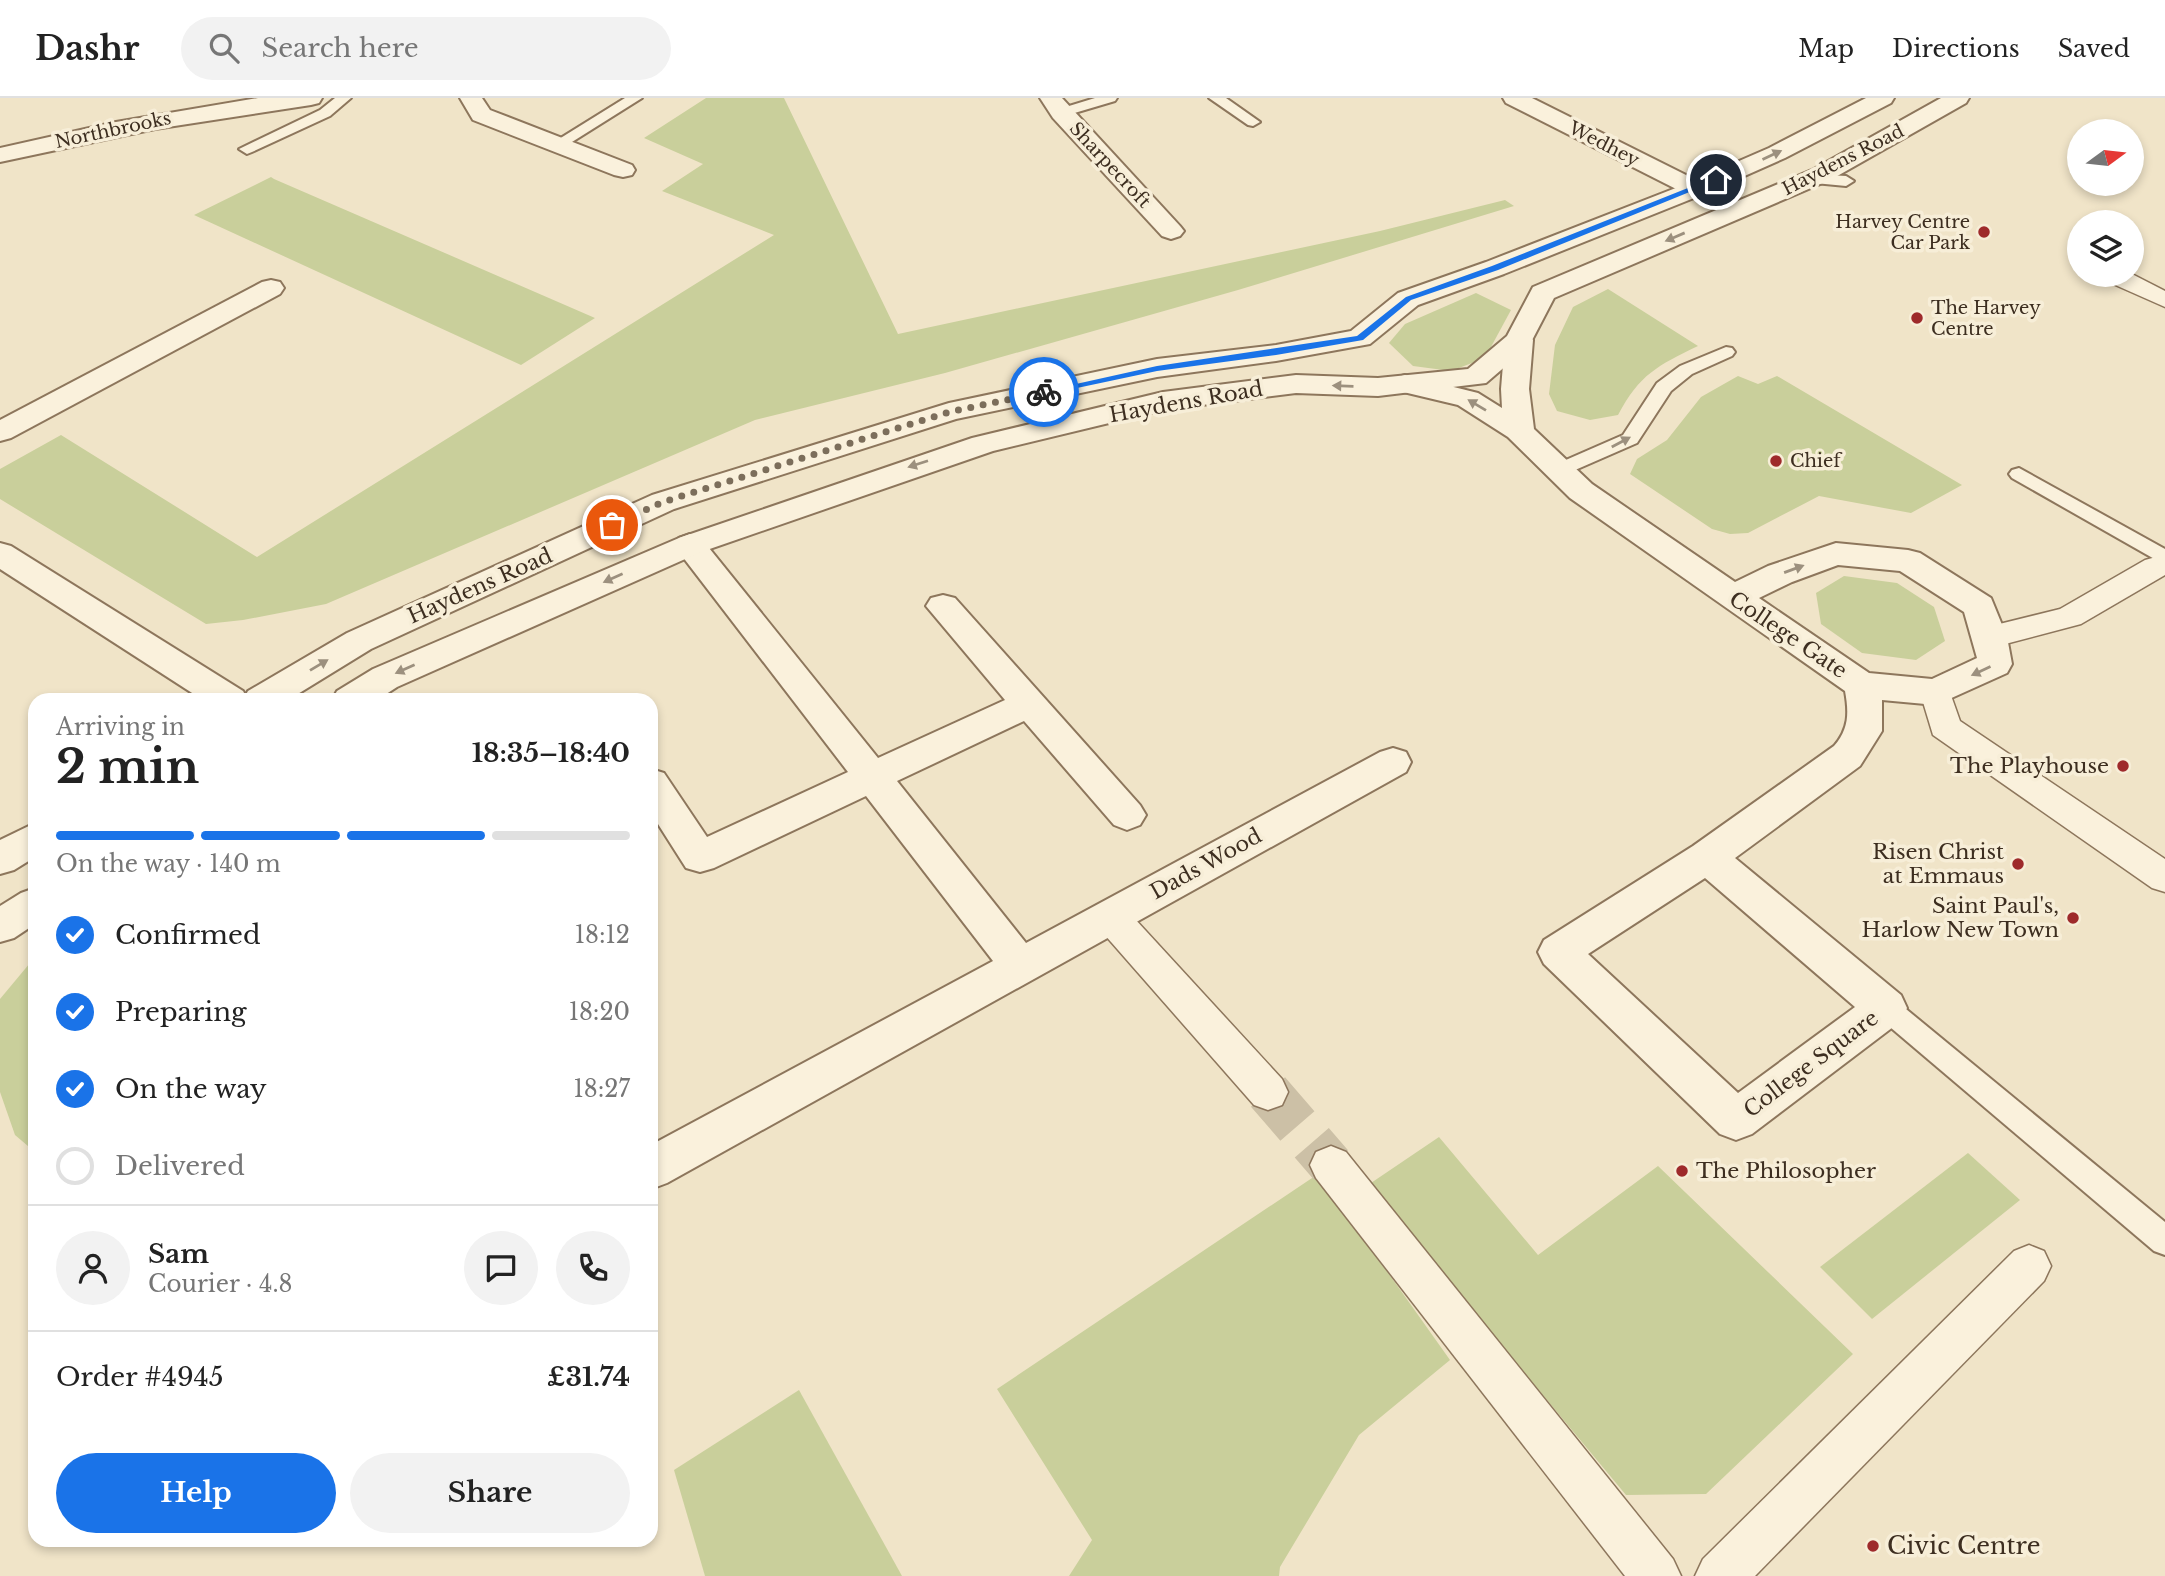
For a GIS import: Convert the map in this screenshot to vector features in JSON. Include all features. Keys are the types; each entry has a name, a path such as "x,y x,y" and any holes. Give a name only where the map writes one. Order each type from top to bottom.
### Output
{"street":[{"name":"Northbrooks","path":"0,155 83,135 199,113 311,98"},
{"path":"471,98 481,116 623,170"},
{"name":"Wedhey","path":"1514,98 1695,189"},
{"name":"Haydens Road","path":"272,693 359,640 663,502 949,412 1157,368 1276,353 1360,338 1408,299 1495,268 1695,189 1777,153 1883,98"},
{"name":"Haydens Road","path":"361,693 385,678 690,545 983,444 1163,401 1296,384 1378,387 1476,377 1519,340 1543,293 1810,179 1958,98"},
{"name":"Sharpecroft","path":"1056,105 1171,231"},
{"path":"2138,287 2165,300"},
{"path":"0,432 271,288"},
{"path":"1360,338 1374,364 1405,384"},
{"path":"1519,340 1515,389 1519,431"},
{"name":"College Gate","path":"1405,384 1468,399 1519,431 1581,491 1861,685 1868,715 1861,739 1847,755 1707,857"},
{"path":"690,545 1020,965"},
{"path":"0,554 219,693"},
{"path":"1732,597 1780,574 1836,554 1908,561 1979,606 1990,637 1994,664 1936,692 1861,685"},
{"path":"1990,637 2070,617 2160,562"},
{"path":"943,606 1127,815"},
{"path":"1936,692 1945,727 2165,878"},
{"path":"658,794 700,857 1029,704"},
{"name":"Dads Wood","path":"658,1164 1393,762"},
{"path":"0,859 28,842"},
{"name":"College Square","path":"1707,857 1886,1008 1736,1120 1558,952 1707,857"},
{"path":"0,926 28,908"},
{"path":"1110,916 1268,1092"},
{"path":"1331,1165 1656,1576"},
{"path":"1720,1576 2029,1266"}],"lane":[{"path":"247,149 325,113 344,98"},
{"path":"559,144 635,98"},
{"path":"1056,105 1110,98"},
{"path":"1216,98 1253,122"},
{"path":"1810,179 1846,181"},
{"path":"1559,470 1630,439 1664,387 1686,370 1726,352"},
{"path":"2019,474 2160,562"},
{"path":"1886,1008 2165,1241"}],"green space":[{"path":"706,98 784,98 898,334 1380,231 1505,200 1514,206 1238,290 945,373 755,420 326,604 243,620 206,624 0,499 0,469 61,435 257,557 774,235 662,191 703,164 644,138"},
{"path":"271,177 595,318 521,365 194,215"},
{"path":"1608,289 1698,346 1671,359 1642,380 1618,415 1590,420 1557,411 1549,394 1555,345 1573,307"},
{"path":"1476,293 1511,310 1485,358 1451,371 1413,366 1389,343 1405,324"},
{"path":"1738,376 1758,384 1777,376 1962,485 1911,513 1819,496 1748,533 1730,534 1712,529 1630,474 1637,459 1667,440 1701,397"},
{"path":"1844,576 1897,583 1934,607 1945,641 1916,660 1862,653 1821,624 1816,593"},
{"path":"28,965 28,1146 15,1135 0,1092 0,999"},
{"path":"1439,1137 1538,1255 1658,1166 1853,1354 1706,1494 1626,1495 1368,1185"},
{"path":"1968,1153 2020,1200 1872,1319 1820,1267"},
{"path":"1318,1174 1450,1360 1359,1435 1280,1567 1279,1576 1069,1576 1092,1540 997,1389"},
{"path":"799,1390 902,1576 705,1576 674,1470"}],"tunnel":[{"path":"1268,1092 1331,1165"}],"way so far":[{"path":"612,525 663,502 949,412 1044,392"}],"place":[{"name":"Harvey Centre Car Park","path":"1984,232"},
{"name":"The Harvey Centre","path":"1917,318"},
{"name":"Chief","path":"1776,461"},
{"name":"The Playhouse","path":"2123,766"},
{"name":"Risen Christ at Emmaus","path":"2018,864"},
{"name":"Saint Paul's, Harlow New Town","path":"2073,918"},
{"name":"The Philosopher","path":"1682,1171"},
{"name":"Civic Centre","path":"1873,1546"}],"route":[{"path":"1044,392 1157,368 1276,353 1360,338 1408,299 1495,268 1716,180"}]}
